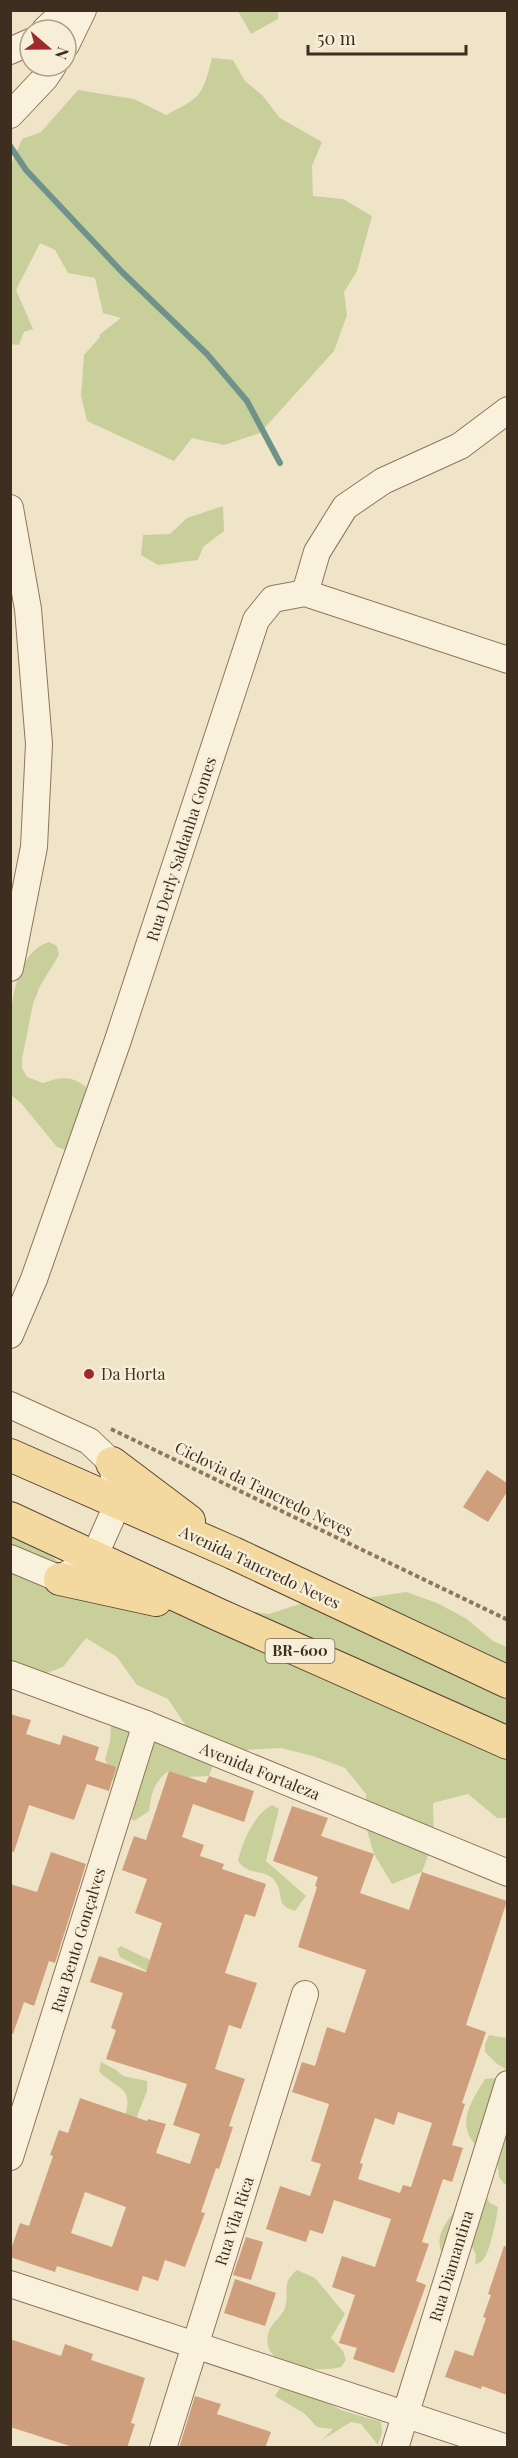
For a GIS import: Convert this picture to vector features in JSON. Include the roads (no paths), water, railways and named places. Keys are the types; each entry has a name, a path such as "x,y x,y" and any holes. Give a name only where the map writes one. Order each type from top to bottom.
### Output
{"main road":[{"name":"Avenida Tancredo Neves","path":"10,1455 233,1553 507,1682"},
{"path":"112,1463 233,1553"},
{"name":"BR-600","path":"10,1518 217,1614 507,1743"},
{"path":"60,1579 217,1614"}],"street":[{"path":"10,115 45,78"},
{"path":"305,593 317,552 345,507 383,481 460,446 507,410"},
{"path":"10,508 28,609 39,744 34,847 10,968"},
{"name":"Rua Derly Saldanha Gomes","path":"10,1335 34,1279 117,1043 256,620 273,598 305,593 507,660"},
{"path":"10,1405 89,1441 112,1463 118,1503 94,1557 60,1579 10,1558"},
{"name":"Avenida Fortaleza","path":"10,1674 146,1724 507,1873"},
{"name":"Rua Bento Gonçalves","path":"10,2157 146,1724"},
{"name":"Rua Vila Rica","path":"163,2448 305,1994"},
{"name":"Rua Diamantina","path":"395,2448 507,2084"},
{"path":"10,2284 507,2448"}],"waterway":[{"path":"10,146 26,170 122,272 207,354 247,401 280,463"}],"place":[{"name":"Da Horta","path":"89,1374"}]}
